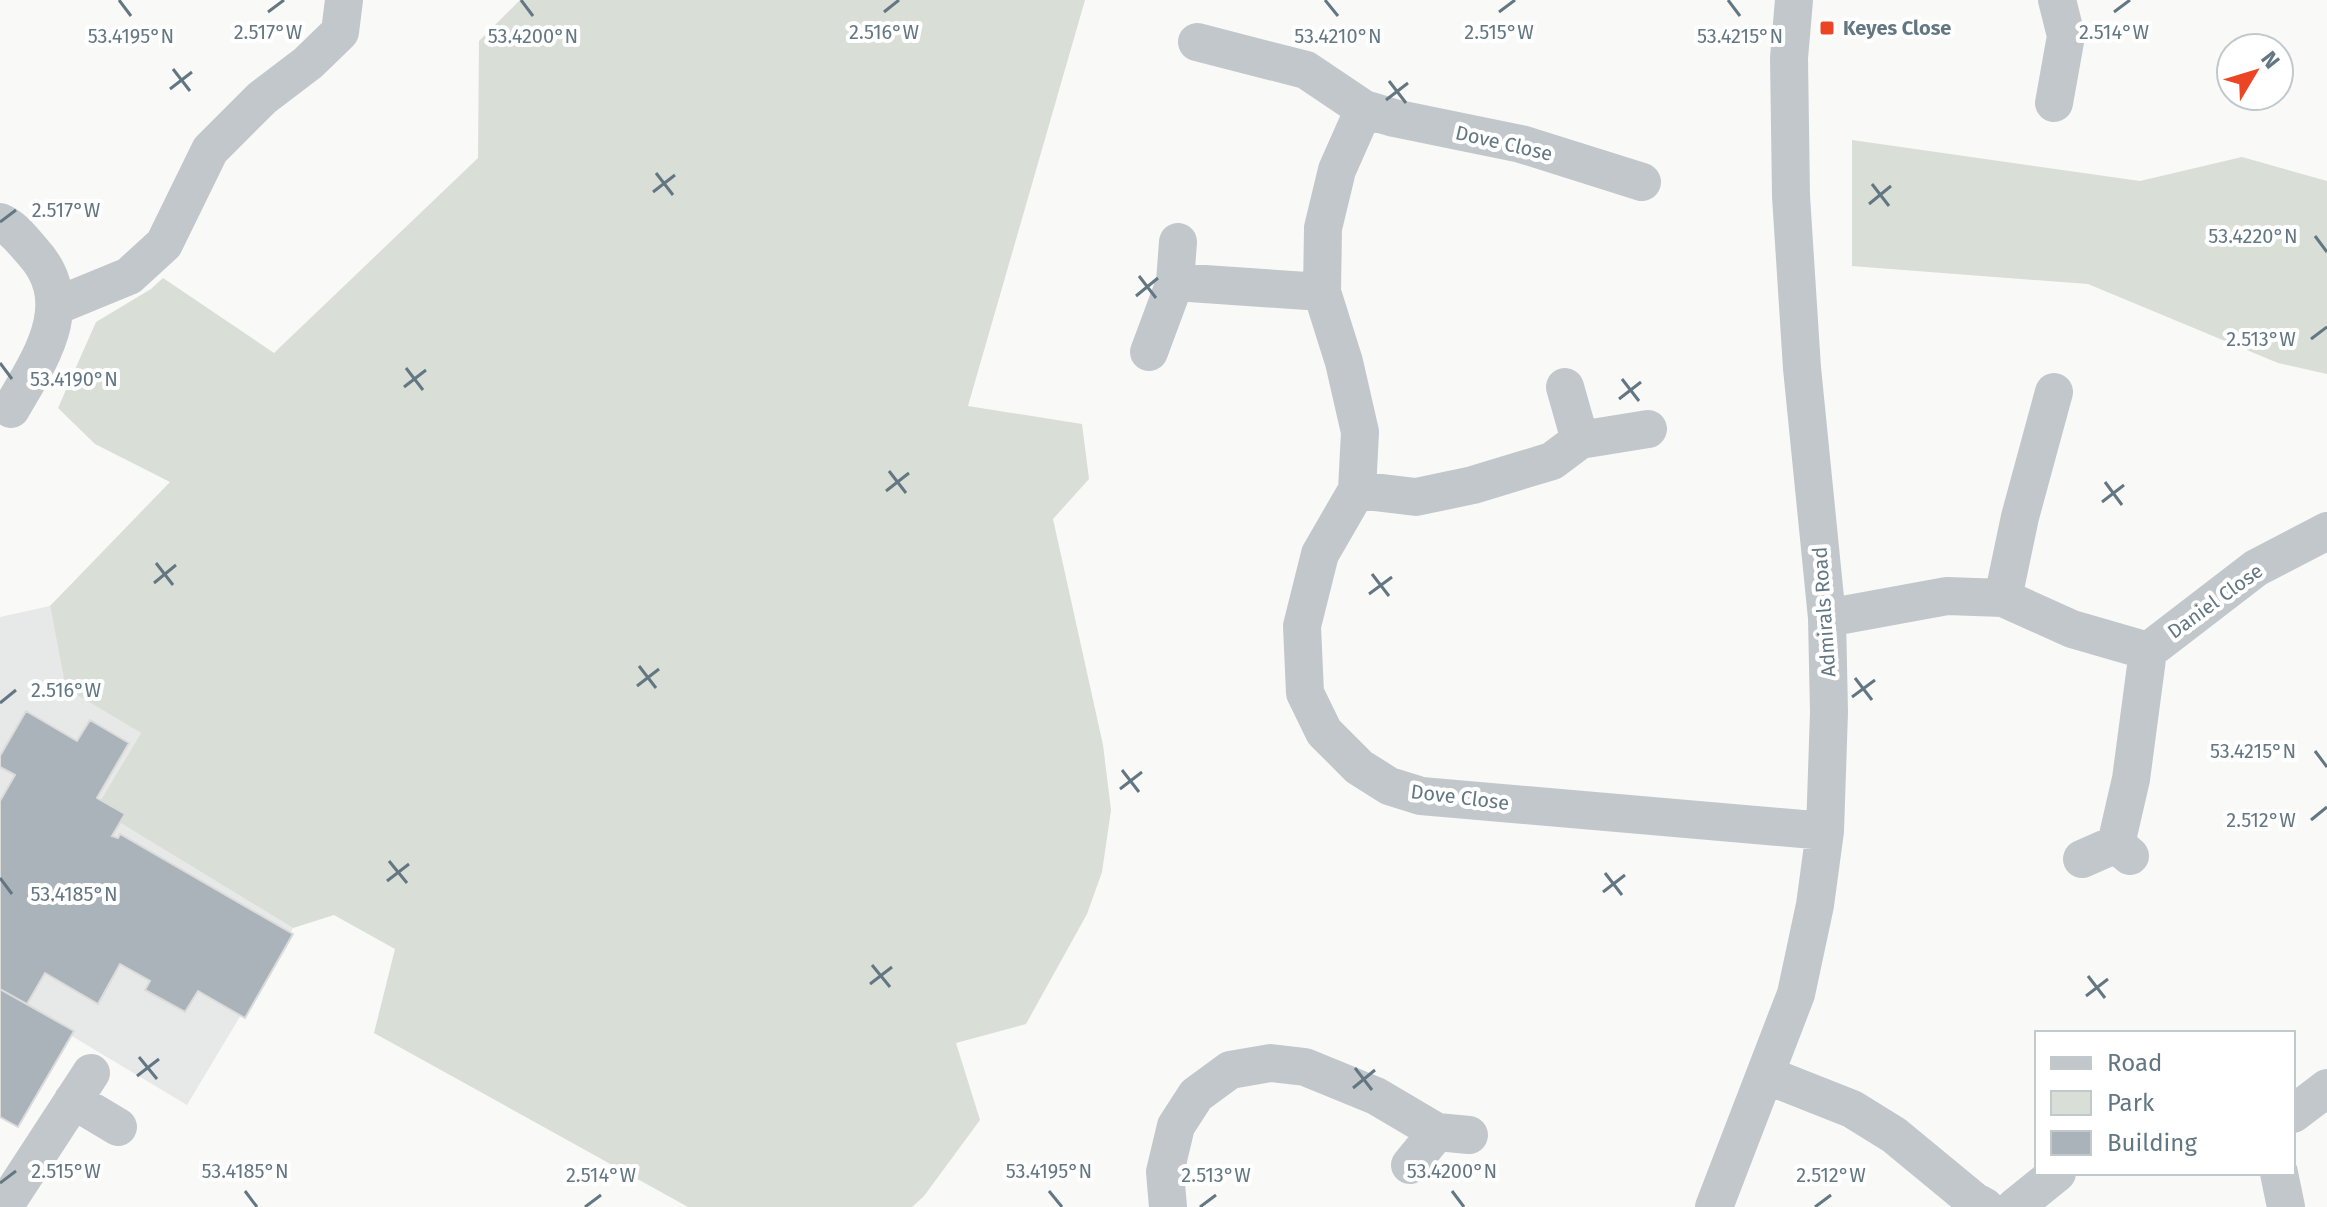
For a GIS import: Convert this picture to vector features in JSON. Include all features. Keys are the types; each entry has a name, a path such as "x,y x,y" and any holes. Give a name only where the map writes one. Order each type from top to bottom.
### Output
{"street":[{"path":"56,306 129,276 164,244 210,150 262,98 308,63 340,32 344,0"},
{"name":"Admirals Road","path":"1714,1207 1796,994 1815,905 1825,831 1829,712 1827,618 1802,368 1791,196 1789,58 1794,0"},
{"path":"2054,103 2066,36 2057,0"},
{"name":"Dove Close","path":"1197,42 1306,70 1364,109 1521,144 1642,182"},
{"name":"Dove Close","path":"1364,109 1337,170 1323,228 1322,292 1344,362 1360,432 1357,490 1320,554 1302,626 1305,693 1324,732 1359,767 1389,786 1421,796 1825,831"},
{"path":"0,222 10,227 47,267 56,306 46,348 11,409"},
{"path":"1149,352 1175,282 1178,242"},
{"path":"1175,282 1322,292"},
{"path":"1565,387 1580,440"},
{"path":"2003,598 2020,517 2054,392"},
{"path":"1357,490 1416,497 1473,485 1552,461 1580,440 1648,429"},
{"name":"Daniel Close","path":"2082,859 2123,850 2148,651 2256,568 2327,531"},
{"name":"Daniel Close","path":"1827,618 1947,596 2003,598 2072,629 2148,651"},
{"path":"1168,1207 1165,1172 1176,1126 1196,1095 1230,1070 1271,1063 1305,1067 1376,1096 1453,1133 1410,1165"},
{"path":"1766,1075 1852,1109 1894,1135 1985,1207"},
{"path":"14,1197 82,1086 118,1127"},
{"path":"2295,1112 2327,1088"},
{"path":"2015,1207 2055,1175"},
{"path":"2279,1175 2286,1207"}],"shaded area":[{"path":"50,606 67,688 141,733 96,808 293,928 187,1105 0,993 0,617"}],"green space":[{"path":"520,0 1085,0 968,406 1082,424 1089,479 1053,519 1103,745 1111,810 1102,872 1087,914 1026,1024 956,1043 980,1120 924,1196 912,1207 688,1207 374,1033 395,949 334,915 293,928 96,808 141,733 66,688 50,606 170,482 95,444 58,408 96,322 151,289 163,278 274,353 478,158 479,41"},
{"path":"1852,140 2140,181 2242,157 2327,181 2327,374 2278,363 2088,284 1852,266"}],"building":[{"path":"26,711 77,741 90,720 129,743 97,798 125,814 112,836 118,838 120,834 293,934 245,1018 198,991 185,1012 145,990 150,981 120,964 98,1004 45,973 27,1004 0,989 0,801 15,775 0,767 0,756"},
{"path":"0,989 74,1031 18,1127 0,1117"}],"place":[{"name":"Keyes Close","path":"1827,28"}]}
